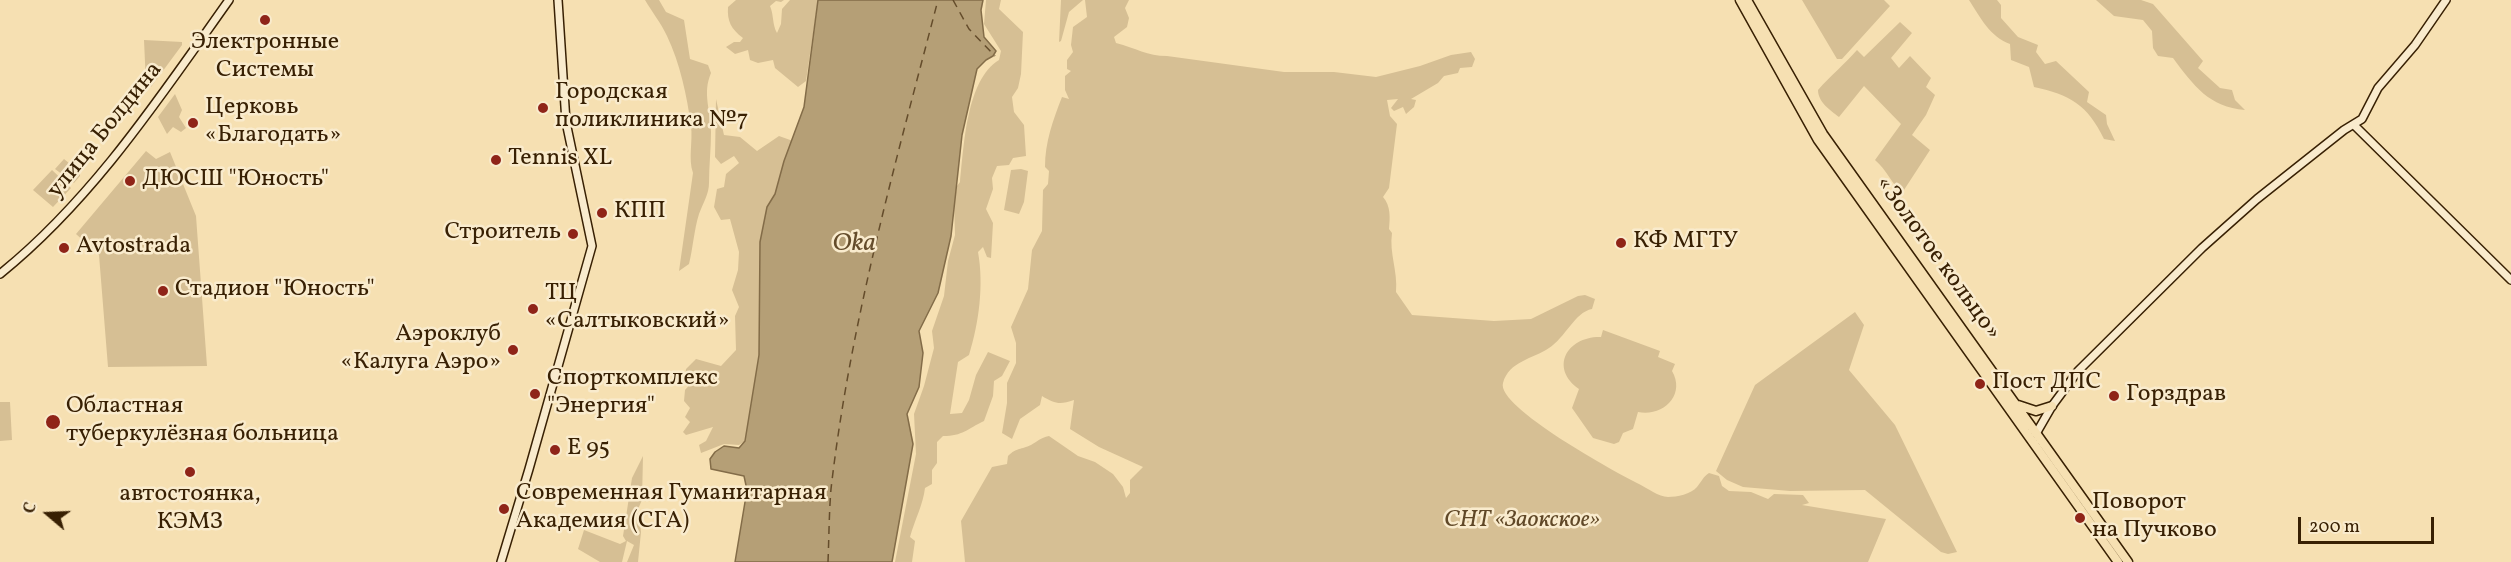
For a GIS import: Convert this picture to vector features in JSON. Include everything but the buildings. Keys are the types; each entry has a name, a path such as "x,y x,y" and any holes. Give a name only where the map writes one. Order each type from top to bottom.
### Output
{"highway":[{"name":"«Золотое кольцо»","path":"1740,0 1818,140 2118,562"},
{"name":"«Золотое кольцо»","path":"1747,0 1823,134 2128,562"},
{"path":"2017,405 2036,411 2052,406"},
{"path":"2031,441 2037,432"}],"main road":[{"name":"улица Болдина","path":"0,274 52,229 154,106 229,0"},
{"path":"501,562 549,402 592,246 566,122 558,0"},
{"path":"2037,432 2052,406 2078,371 2202,248 2257,199 2344,130 2362,119 2378,88 2415,45 2446,0"},
{"path":"2354,125 2511,280"}],"green space":[{"path":"645,0 659,0 666,12 684,20 690,59 708,65 711,73 707,88 711,124 709,187 697,220 689,264 679,271 693,173 691,126 685,91 672,46"},
{"path":"736,0 784,0 776,1 770,6 777,33 781,24 782,9 790,0 818,0 806,81 798,87 775,68 773,60 758,63 750,60 748,50 735,54 726,47 734,42 740,42 743,38 735,31 728,16 728,7"},
{"path":"986,0 1001,0 999,9 1023,32 1021,74 1018,88 1012,97 1014,112 1024,125 1026,156 1013,158 1009,165 997,166 992,178 993,189 986,209 993,223 991,258 987,257 983,247 978,252 981,278 978,317 969,355 958,362 950,414 962,413 969,400 976,375 988,352 1010,361 1002,376 994,381 993,396 984,421 960,433 943,436 937,442 937,463 932,470 932,484 925,488 910,537 915,541 912,562 895,562 916,454 914,414 934,348 932,331 944,296 948,261 955,235 954,204 957,186 960,182 965,133 973,98 988,70 999,60 1001,51 984,24"},
{"path":"1061,0 1083,0 1069,12 1059,42"},
{"name":"СНТ «Заокское»","path":"1085,0 1129,0 1125,8 1129,18 1127,27 1114,37 1116,43 1160,56 1284,72 1334,72 1376,77 1420,66 1451,55 1471,52 1475,59 1472,67 1460,68 1458,73 1444,76 1438,83 1411,99 1416,100 1414,107 1406,114 1403,107 1394,111 1391,108 1398,99 1387,100 1390,116 1397,124 1389,188 1383,197 1389,212 1389,229 1392,233 1396,292 1412,315 1494,321 1531,319 1578,296 1585,295 1595,299 1592,309 1580,315 1555,344 1510,370 1503,383 1506,394 1518,407 1537,423 1584,454 1664,497 1688,493 1697,487 1709,473 1719,476 1722,486 1729,491 1751,492 1768,499 1774,494 1803,495 1809,503 1802,505 1886,519 1868,562 965,562 961,521 992,467 1007,464 1008,456 1014,451 1028,447 1049,436 1078,456 1095,462 1113,474 1123,487 1126,498 1130,493 1130,480 1143,467 1099,447 1070,429 1074,400 1058,403 1042,396 1040,405 1020,419 1012,439 1002,433 1007,403 1007,383 1016,363 1016,343 1011,327 1028,289 1032,250 1042,231 1043,190 1048,184 1049,171 1045,167 1048,140 1062,97 1069,99 1065,90 1065,76 1071,71 1067,69 1067,60 1073,52 1071,45 1073,27 1087,17"},
{"path":"1802,0 1884,0 1890,6 1842,59 1837,59"},
{"path":"1969,0 1997,0 2001,5 2001,18 2018,37 2038,45 2036,52 2045,64 2056,61 2089,92 2087,102 2106,115 2107,124 2115,141 2104,139 2091,117 2076,103 2058,94 2034,87 2029,67 2011,60 2010,44 1991,31"},
{"path":"2096,0 2141,0 2153,4 2203,61 2198,68 2220,88 2232,90 2235,100 2245,110 2222,105 2212,100 2188,78 2173,58 2158,56 2153,48 2152,31 2143,20 2114,16"},
{"path":"1900,22 1912,33 1891,58 1899,68 1910,56 1931,78 1926,87 1935,95 1926,115 1912,135 1930,150 1902,193 1875,160 1901,124 1864,86 1839,117 1822,102 1818,90 1857,50 1864,57"},
{"path":"144,40 182,42 151,87 146,85"},
{"path":"175,94 182,110 179,117 186,128 181,132 173,127 167,134 158,117"},
{"path":"716,99 724,135 740,137 757,151 779,136 793,141 784,161 775,194 767,207 760,242 759,355 745,441 739,445 724,444 701,453 699,445 706,441 713,427 686,435 683,432 690,422 685,417 690,408 684,401 685,390 693,381 685,378 686,369 696,359 721,366 736,350 735,316 739,307 732,290 738,270 739,252 730,219 721,220 714,207 717,189 724,187 726,174 739,163 734,156 721,164 715,157"},
{"path":"146,151 156,159 170,152 196,216 207,366 108,367 99,255 76,234"},
{"path":"64,159 80,172 80,176 74,183 55,169"},
{"path":"52,170 71,188 53,207 33,190"},
{"path":"1011,170 1028,171 1024,202 1019,214 1004,210"},
{"path":"1855,312 1864,325 1849,370 1895,425 1957,552 1948,554 1941,552 1865,490 1790,491 1743,487 1727,480 1716,471 1755,385"},
{"path":"1603,330 1660,351 1658,357 1675,364 1672,371 1676,380 1676,388 1670,402 1656,411 1638,412 1633,429 1623,433 1619,442 1614,444 1593,438 1572,408 1579,389 1570,381 1565,372 1564,363 1571,347 1589,338 1601,337"},
{"path":"0,402 10,402 12,440 0,441"},
{"path":"643,456 642,500 638,509 641,532 638,562 627,562 634,545 627,541 622,562 600,562 578,549 584,530 620,544 626,541 623,536 632,478"}],"water":[{"name":"Oka","path":"818,0 983,0 981,10 984,37 996,51 977,69 962,135 951,236 938,293 919,331 923,353 919,387 907,414 913,444 892,562 735,562 747,490 744,476 711,469 710,459 724,446 739,448 745,441 759,355 760,242 767,207 775,194 784,161 804,107"}],"ferry route":[{"path":"828,562 831,489 850,365 876,243 938,0"},
{"path":"953,0 969,29 995,56"}],"place":[{"name":"Электронные Системы","path":"265,20"},
{"name":"Городская поликлиника №7","path":"543,108"},
{"name":"Церковь «Благодать»","path":"193,123"},
{"name":"Tennis XL","path":"496,160"},
{"name":"ДЮСШ \"Юность\"","path":"130,181"},
{"name":"КПП","path":"602,213"},
{"name":"Строитель","path":"573,234"},
{"name":"КФ МГТУ","path":"1621,243"},
{"name":"Avtostrada","path":"64,248"},
{"name":"Стадион \"Юность\"","path":"163,291"},
{"name":"ТЦ «Салтыковский»","path":"533,309"},
{"name":"Аэроклуб «Калуга Аэро»","path":"513,350"},
{"name":"Пост ДПС","path":"1980,384"},
{"name":"Спорткомплекс \"Энергия\"","path":"535,394"},
{"name":"Горздрав","path":"2114,396"},
{"name":"Областная туберкулёзная больница","path":"53,422"},
{"name":"Е 95","path":"555,450"},
{"name":"автостоянка, КЭМЗ","path":"190,472"},
{"name":"Современная Гуманитарная Академия (СГА)","path":"504,509"},
{"name":"Поворот на Пучково","path":"2080,518"}]}
